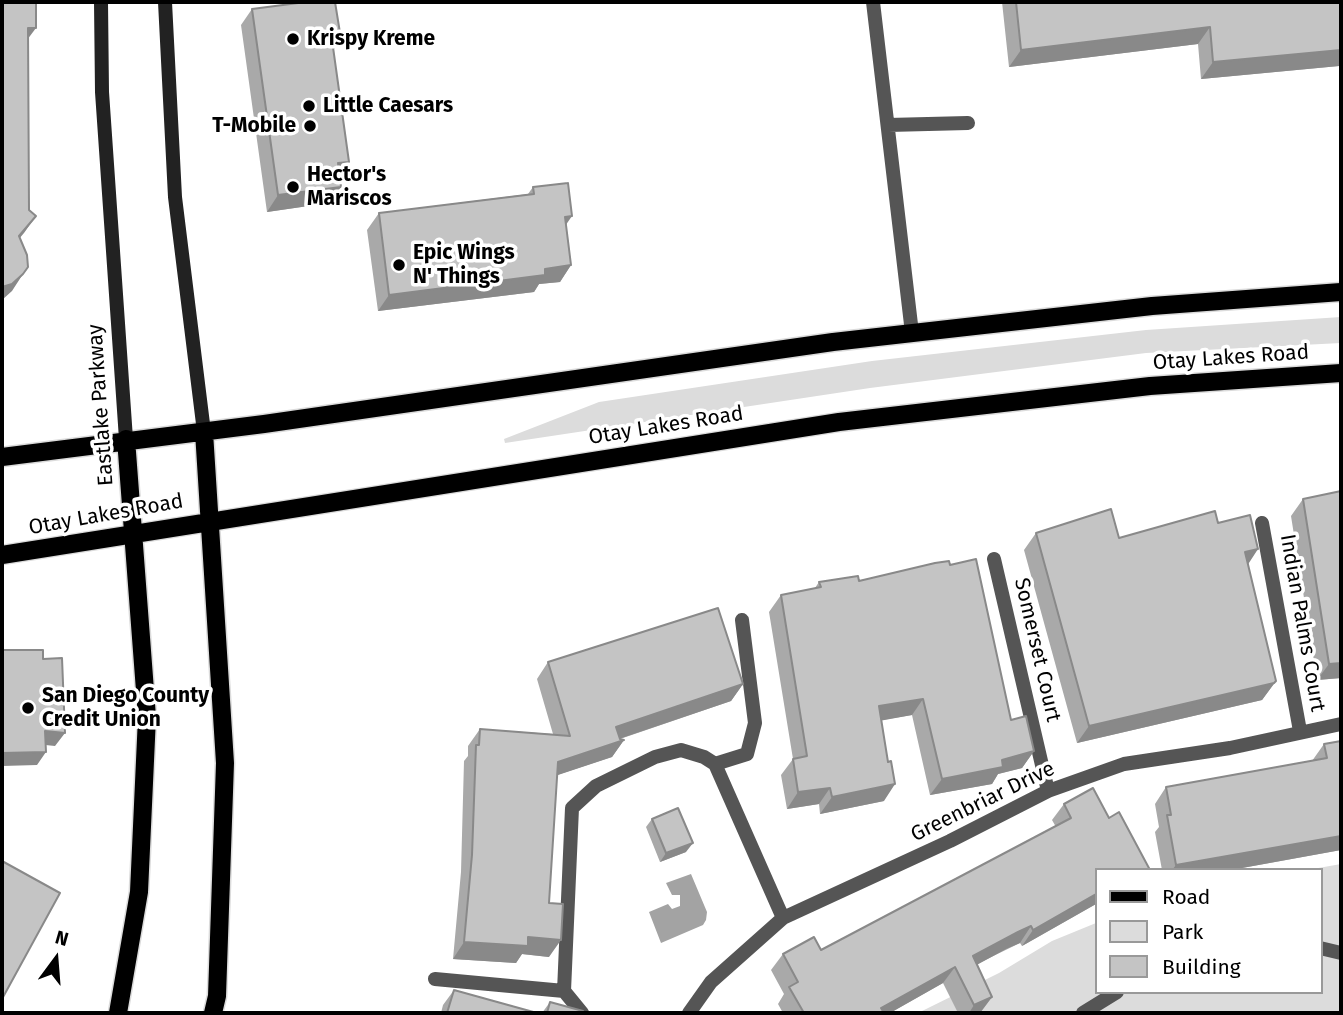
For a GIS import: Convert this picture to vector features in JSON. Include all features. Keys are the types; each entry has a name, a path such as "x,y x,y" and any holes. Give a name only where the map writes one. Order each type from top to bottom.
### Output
{"main road":[{"name":"Eastlake Parkway","path":"101,2 102,92 147,717 139,892 118,1013"},
{"path":"165,2 175,197 204,432 225,763 217,996 213,1013"},
{"path":"2,457 126,439 204,432 912,333 1152,306 1341,292"},
{"name":"Otay Lakes Road","path":"2,555 839,422 1150,386 1341,373"}],"street":[{"path":"873,2 912,333"},
{"path":"888,125 968,123"},
{"name":"Indian Palms Court","path":"1262,523 1300,732"},
{"name":"Somerset Court","path":"994,559 1048,791"},
{"path":"715,764 747,754 755,723 742,620"},
{"name":"Greenbriar Drive","path":"689,1013 711,982 783,918 950,841 1048,791 1124,764 1230,748 1341,724"},
{"path":"582,1013 564,990 572,808 596,786 655,757 681,750 704,757 715,764 783,918"},
{"path":"1322,948 1341,953"},
{"path":"435,979 564,990"},
{"path":"1083,1013 1115,994"}],"green space":[{"path":"1341,317 1341,343 1146,353 870,388 505,443 504,439 599,402 872,361 1146,330"},
{"path":"1341,864 1341,1013 918,1013 999,973 1052,941 1094,924 1094,994 1322,994 1322,868 1318,868"}],"shaded area":[{"path":"691,874 707,912 706,920 703,925 661,943 649,912 668,904 672,909 680,906 680,895 672,895 666,883"}],"building":[{"path":"2,2 36,2 36,28 28,28 29,210 36,216 19,236 27,255 28,267 12,284 2,287"},
{"path":"306,2 335,2 341,39 332,40 349,162 338,163 341,187 278,195 252,9"},
{"path":"1016,2 1341,2 1341,50 1213,62 1210,27 1021,50"},
{"path":"568,183 572,216 565,217 571,265 545,269 545,275 389,295 379,213 534,194 533,187"},
{"path":"1341,491 1341,663 1329,664 1303,499"},
{"path":"1111,509 1119,538 1215,511 1218,523 1250,515 1258,549 1245,552 1276,681 1274,683 1089,726 1036,533"},
{"path":"976,559 1011,720 1026,716 1034,751 1002,760 1003,767 942,779 923,699 879,706 888,762 891,761 895,784 832,797 830,788 798,792 793,759 807,756 781,595 821,587 819,582 858,576 859,581 935,563 949,561 950,565"},
{"path":"718,608 743,684 616,727 620,739 624,740 558,762 549,903 563,904 561,940 528,937 528,946 464,942 472,855 476,745 479,745 480,729 570,736 548,662"},
{"name":"San Diego County Credit Union","path":"2,650 43,650 43,659 62,658 65,733 45,731 46,752 2,753"},
{"path":"1341,741 1341,836 1176,865 1167,815 1171,815 1166,787 1327,758 1324,744"},
{"path":"1093,788 1109,818 1119,812 1149,868 1094,868 1094,895 1033,930 1031,926 973,956 992,997 974,1005 955,967 881,1008 884,1013 804,1013 789,987 798,982 783,954 814,937 821,950 1071,818 1064,804"},
{"path":"678,808 693,843 666,853 652,819"},
{"path":"2,861 60,893 2,999"},
{"path":"454,990 537,1013 447,1013"},
{"path":"550,1002 583,1011 583,1013 547,1013"}],"place":[{"name":"Krispy Kreme","path":"293,39"},
{"name":"Little Caesars","path":"309,106"},
{"name":"T-Mobile","path":"310,126"},
{"name":"Hector's Mariscos","path":"293,187"},
{"name":"Epic Wings N' Things","path":"399,265"},
{"name":"San Diego County Credit Union","path":"28,708"}]}
